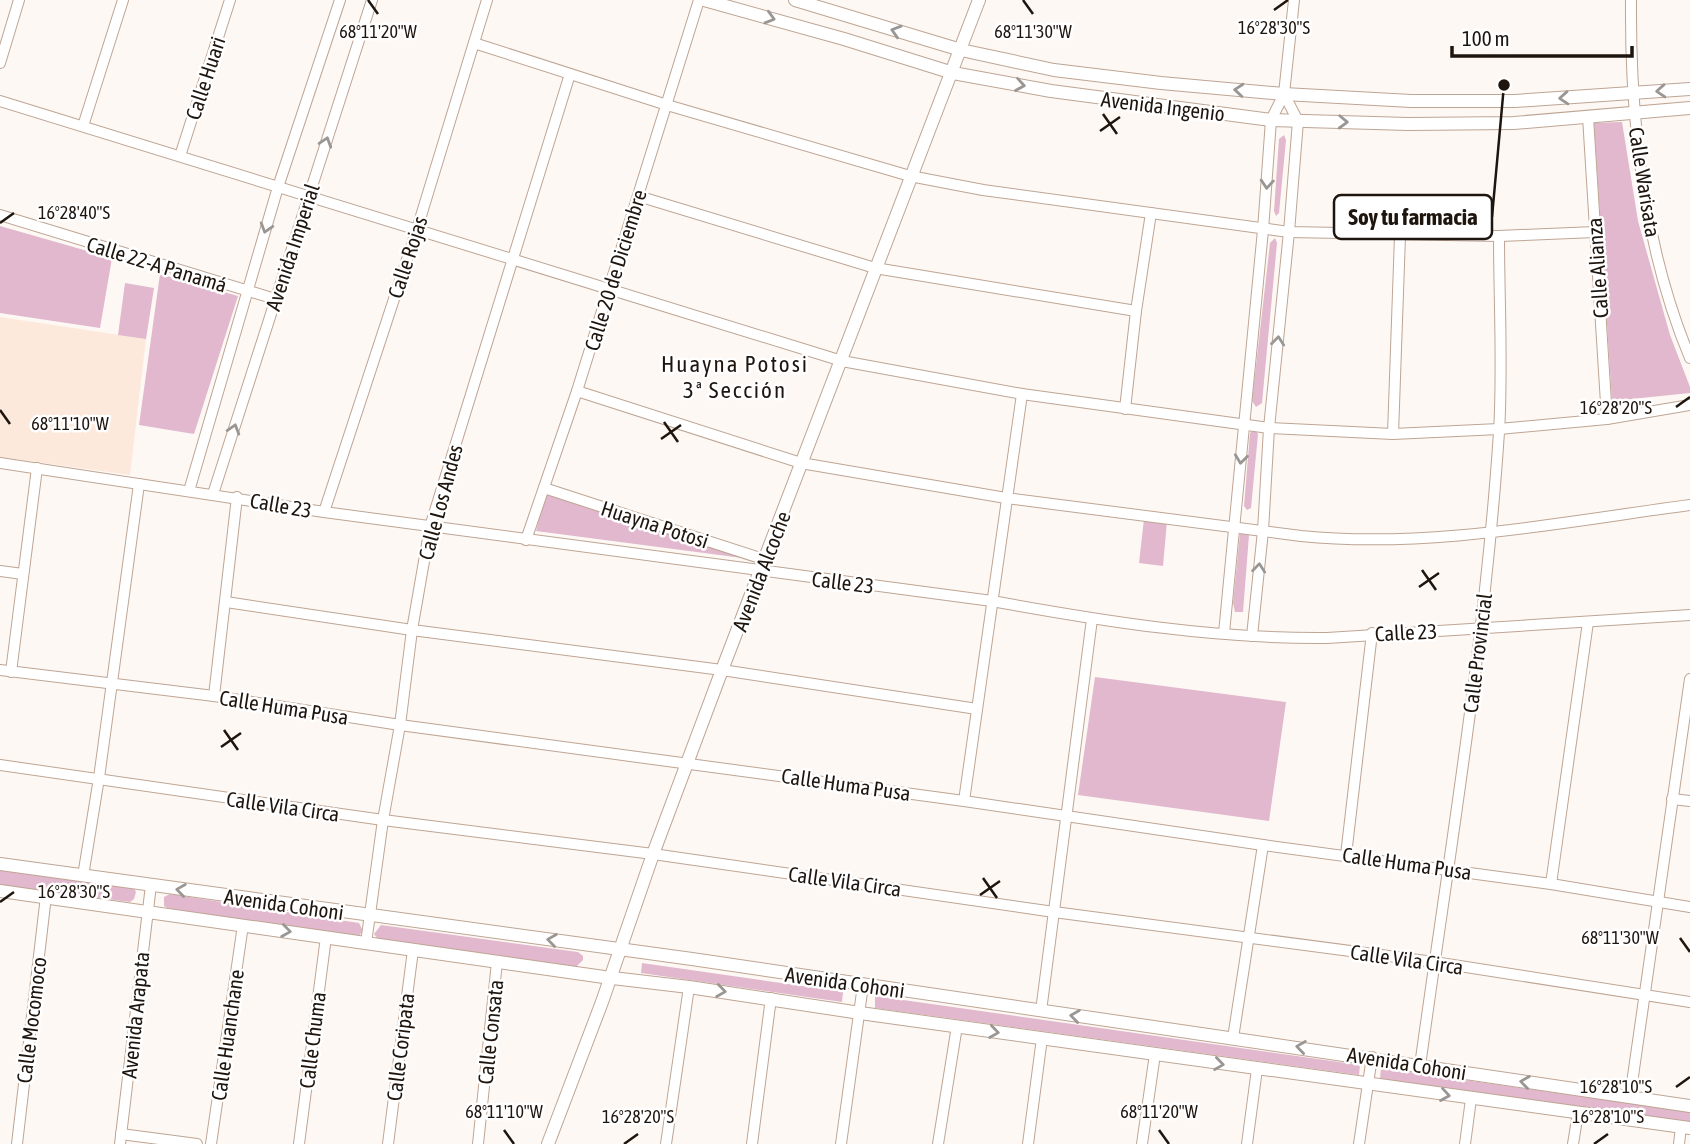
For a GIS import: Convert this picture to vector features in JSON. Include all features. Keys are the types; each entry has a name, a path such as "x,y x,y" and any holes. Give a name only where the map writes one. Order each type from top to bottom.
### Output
{"street":[{"path":"0,63 19,0"},
{"path":"83,126 123,0"},
{"name":"Calle Huari","path":"180,156 230,0"},
{"name":"Avenida Imperial","path":"213,494 372,0"},
{"name":"Calle Rojas","path":"324,512 417,229 487,0"},
{"name":"Avenida Ingenio","path":"701,0 844,39 953,73 1051,91 1271,120 1479,124 1690,108"},
{"name":"Calle 20 de Diciembre","path":"526,540 577,391 701,0"},
{"name":"Avenida Ingenio","path":"795,0 961,50 1054,70 1284,94 1434,102 1515,101 1690,89"},
{"name":"Avenida Alcoche","path":"548,1144 722,670 979,0"},
{"path":"1224,634 1271,120 1284,94 1294,0"},
{"name":"Calle Warisata","path":"1631,0 1632,93 1648,213 1666,292 1690,358"},
{"name":"Avenida Imperial","path":"189,491 246,291 338,1"},
{"path":"474,43 667,105 910,176 983,190 1289,232 1400,236 1595,232"},
{"name":"Calle Los Andes","path":"366,943 412,630 430,527 570,74"},
{"path":"1252,636 1298,121 1284,94"},
{"path":"0,101 842,361 1022,394 1269,428 1393,434 1499,429 1607,419 1690,405"},
{"name":"Calle Alianza","path":"1588,117 1607,419"},
{"path":"638,196 875,268 1136,311"},
{"path":"1125,409 1151,213"},
{"name":"Calle 22-A Panamá","path":"0,215 275,299"},
{"path":"1393,434 1400,236"},
{"name":"Calle Provincial","path":"1420,1066 1481,628 1491,531 1499,429 1499,236"},
{"path":"577,391 801,463 1006,498 1337,540 1412,538 1491,531 1690,505"},
{"path":"964,801 1022,394"},
{"name":"Calle 23","path":"0,463 430,527 764,566 1092,619 1224,634 1327,638 1690,615"},
{"path":"5,671 23,574 37,468"},
{"path":"83,876 139,484"},
{"name":"Huayna Potosi","path":"544,488 764,566"},
{"path":"214,696 237,497"},
{"path":"0,571 23,574"},
{"path":"226,602 412,630 722,670 977,709"},
{"path":"1041,1011 1092,619"},
{"path":"1551,884 1588,622"},
{"path":"1346,855 1373,633"},
{"name":"Calle Huma Pusa","path":"5,671 214,696 1447,869 1690,906"},
{"path":"1629,1097 1690,679"},
{"name":"Calle Vila Circa","path":"0,765 383,821 653,854 1054,912 1434,962 1690,1002"},
{"path":"1672,799 1690,801"},
{"path":"1233,1038 1263,845"},
{"name":"Avenida Cohoni","path":"0,864 620,949 1690,1105"},
{"name":"Avenida Arapata","path":"121,1139 151,885"},
{"name":"Avenida Cohoni","path":"0,891 610,978 689,986 1471,1100 1686,1127"},
{"name":"Calle Mocomoco","path":"17,1144 46,896"},
{"name":"Calle Huanchane","path":"211,1144 243,925"},
{"name":"Calle Chuma","path":"299,1144 326,937"},
{"name":"Calle Coripata","path":"388,1144 413,950"},
{"name":"Calle Consata","path":"478,1144 496,962"},
{"path":"841,1144 863,985"},
{"path":"666,1144 689,986"},
{"path":"751,1144 771,998"},
{"path":"938,1144 957,1026"},
{"path":"1028,1144 1042,1038"},
{"path":"1142,1144 1155,1054"},
{"path":"1359,1144 1371,1057"},
{"path":"1247,1144 1257,1069"},
{"path":"1465,1144 1471,1100"},
{"path":"1573,1144 1578,1113"},
{"path":"1679,1144 1686,1127"},
{"path":"121,1139 197,1144"}],"shaded area":[{"path":"1622,122 1638,221 1670,335 1690,393 1612,401 1594,123"},
{"path":"1284,135 1286,140 1279,213 1276,216 1274,211 1279,139"},
{"path":"0,226 112,258 100,328 0,313"},
{"path":"1275,238 1277,243 1262,403 1256,407 1252,401 1270,243"},
{"path":"160,274 238,296 194,434 139,425"},
{"path":"125,283 154,288 146,339 118,335"},
{"path":"0,317 146,339 130,475 0,457"},
{"path":"1255,429 1258,434 1251,508 1247,510 1244,506 1250,433"},
{"path":"546,492 750,559 536,531"},
{"path":"1144,519 1167,521 1163,566 1139,563"},
{"path":"1245,531 1249,535 1243,612 1235,612 1233,603 1240,534"},
{"path":"1095,677 1286,702 1269,821 1078,795"},
{"path":"0,869 133,887 136,892 130,902 0,885"},
{"path":"170,894 359,923 363,931 357,938 167,908 164,906 164,897"},
{"path":"381,925 578,952 583,956 583,960 576,967 379,941 374,934"},
{"path":"642,963 843,992 842,1002 641,973"},
{"path":"875,996 1360,1065 1359,1075 875,1008"},
{"path":"1381,1068 1690,1112 1690,1124 1380,1079"}],"place":[{"name":"Soy tu farmacia","path":"1504,85"}],"district":[{"name":"Huayna Potosi 3ª Sección","path":"735,377"}]}
